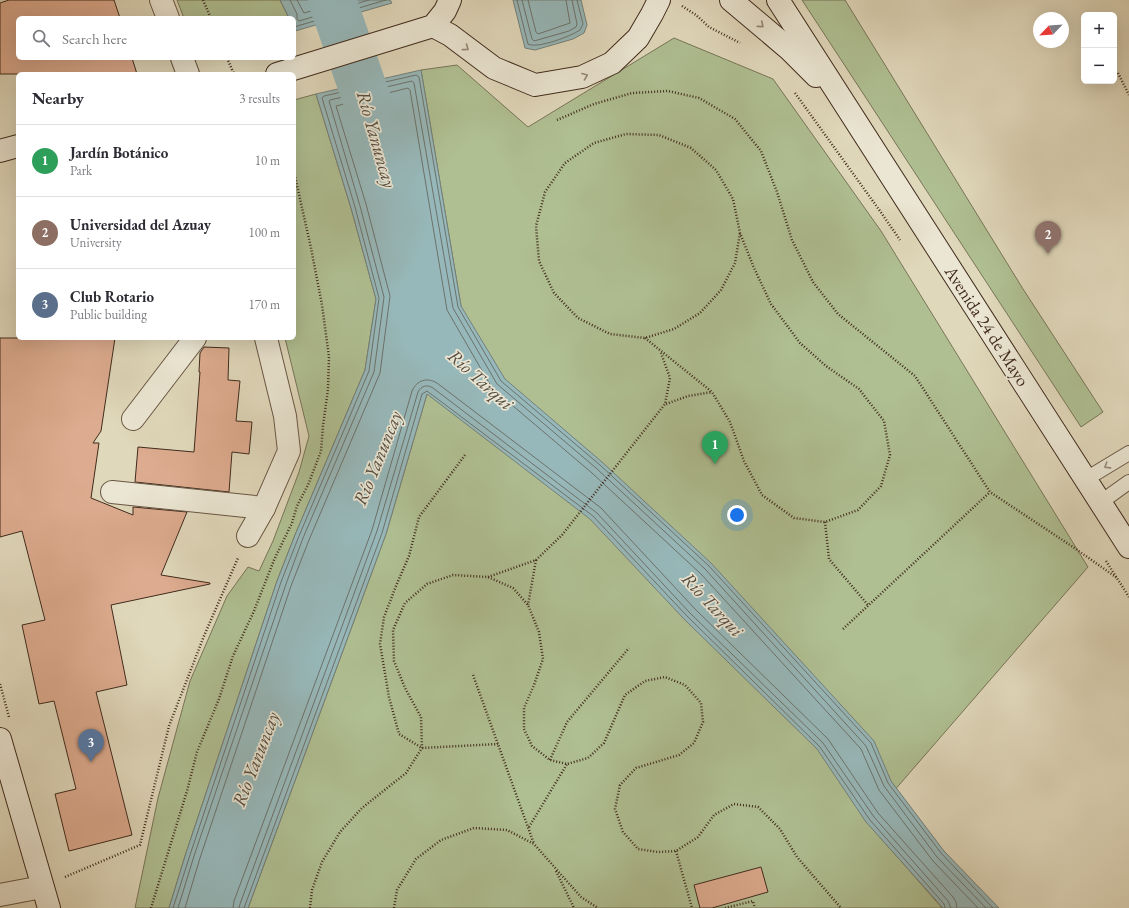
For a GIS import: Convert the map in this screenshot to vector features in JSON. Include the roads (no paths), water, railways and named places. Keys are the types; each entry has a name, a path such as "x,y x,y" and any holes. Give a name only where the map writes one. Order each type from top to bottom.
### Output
{"street":[{"path":"161,0 167,16"},
{"path":"284,72 433,26 445,11 450,0"},
{"name":"Avenida 24 de Mayo","path":"731,0 789,49 845,105"},
{"name":"Avenida 24 de Mayo","path":"778,0 1129,547"},
{"path":"433,26 450,35 494,68 535,85 582,77 612,63 638,38 652,14 669,2"},
{"path":"183,60 187,72"},
{"path":"0,151 16,147"},
{"path":"133,419 193,340"},
{"path":"248,536 264,508 289,451 285,416 266,340"},
{"path":"112,492 264,508"},
{"path":"0,738 49,908"},
{"path":"0,895 42,887"}],"lane":[{"path":"1086,479 1129,453"},
{"path":"1101,502 1129,482"}],"water":[{"path":"280,0 390,0 392,3 296,31 296,16 288,16"},
{"path":"513,0 581,0 587,25 584,33 573,39 535,50 525,48"},
{"name":"Río Tarqui","path":"421,70 461,306 505,379 602,462 711,563 874,741 891,781 944,851 999,908 943,908 866,822 817,749 684,619 590,519 427,394 386,534 248,908 169,908 277,581 365,370 376,299 351,208 316,94"}],"waterway":[{"name":"Río Yanuncay","path":"332,0 373,117 381,147"}],"place":[{"name":"Universidad del Azuay","path":"1048,254"},
{"name":"Jardín Botánico","path":"715,464"},
{"name":"Club Rotario","path":"91,762"}]}
